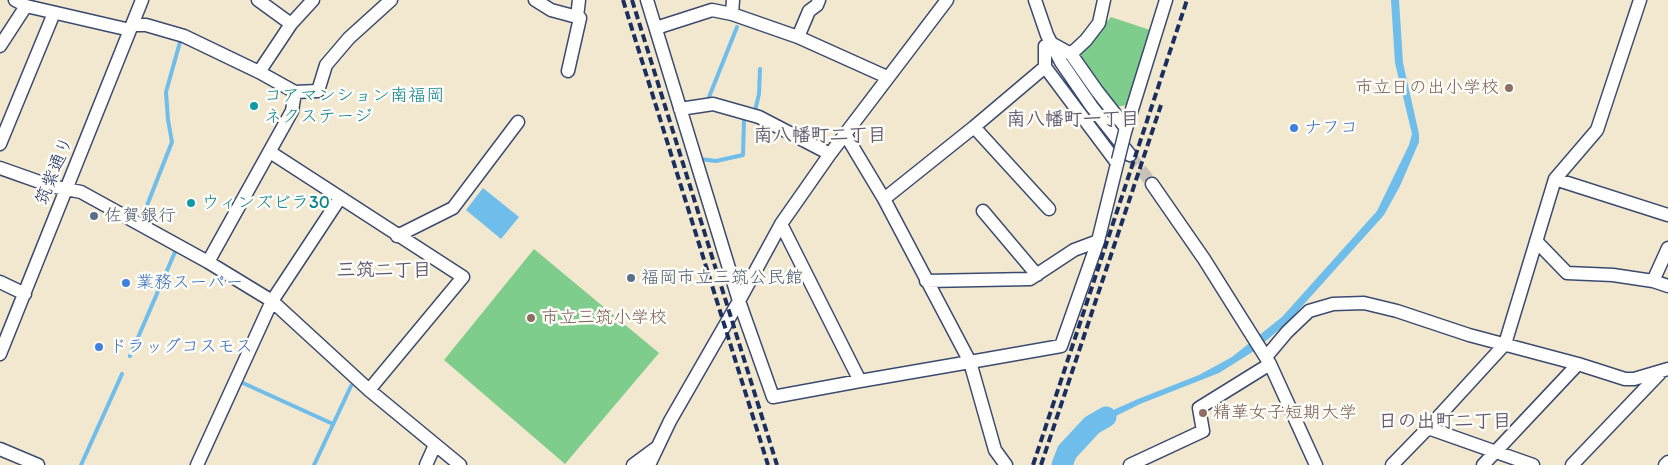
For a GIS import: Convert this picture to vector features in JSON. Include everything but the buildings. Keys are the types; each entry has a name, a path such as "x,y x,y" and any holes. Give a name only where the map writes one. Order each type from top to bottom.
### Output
{"street":[{"name":"筑紫通り","path":"0,354 142,0"},
{"path":"258,0 291,24"},
{"path":"260,72 291,24 313,0"},
{"path":"0,46 17,2 54,13 131,27 146,25 184,36 260,72 295,92 318,91 326,65 349,38 391,0"},
{"path":"535,0 551,10 577,17"},
{"path":"568,71 580,18 577,17 579,0"},
{"path":"647,0 739,301 773,397 1061,346 1098,241 1121,159 1126,130 1166,0"},
{"path":"732,14 733,0"},
{"path":"798,37 809,11 819,0"},
{"path":"649,465 670,421 781,224 887,77 947,0"},
{"path":"1036,0 1038,11 1050,43 1121,159"},
{"path":"1071,54 1086,40 1098,23 1104,0"},
{"path":"1392,465 1505,344 1554,179 1597,130 1640,0"},
{"path":"656,28 712,10 732,14 798,37 887,77"},
{"path":"0,144 54,13"},
{"path":"1050,43 1071,54 1126,130"},
{"path":"1050,43 1045,46 1046,67 1121,159"},
{"path":"884,200 1046,67"},
{"path":"208,262 292,112 295,92"},
{"path":"680,108 713,104 759,116 830,154"},
{"path":"397,236 453,208 518,122"},
{"path":"974,127 1049,209"},
{"path":"845,134 884,200 970,362 994,450 1006,465"},
{"path":"270,152 463,277 369,390"},
{"path":"0,168 51,186 81,192 208,262 272,301 369,390 460,465"},
{"path":"1554,179 1668,215"},
{"path":"1152,184 1204,259 1268,360 1316,465"},
{"path":"197,465 272,301 340,198"},
{"path":"983,212 1037,275"},
{"path":"781,224 860,381"},
{"path":"926,281 1030,278 1074,250 1098,241"},
{"path":"1536,241 1567,273 1613,275 1652,281 1668,286"},
{"path":"1652,281 1668,248"},
{"path":"0,282 25,294"},
{"path":"1130,465 1203,431 1199,408 1268,360 1287,332 1309,311 1333,304 1364,303 1397,311 1470,335 1578,364 1624,379 1634,379 1664,371"},
{"path":"1483,465 1578,364"},
{"path":"1572,465 1664,371"},
{"path":"1428,428 1534,465"},
{"path":"426,465 435,444"},
{"path":"633,465 656,448"},
{"path":"0,449 38,465"}],"green space":[{"path":"1111,17 1150,30 1128,105 1115,107 1078,55"},
{"path":"534,249 659,353 565,464 444,360"}],"water":[{"path":"1391,0 1399,0 1403,63 1419,134 1419,142 1400,186 1384,215 1287,323 1254,351 1219,373 1140,404 1108,420 1104,414 1199,375 1232,357 1282,317 1377,211 1409,145 1412,134 1395,63"},
{"path":"483,188 519,217 501,239 466,210"}],"waterway":[{"path":"709,97 737,27"},
{"path":"144,213 172,142 166,92 180,42"},
{"path":"755,111 759,94 760,69"},
{"path":"700,159 716,161 743,155 744,119"},
{"path":"130,356 175,252"},
{"path":"81,465 122,374"},
{"path":"243,383 333,424"},
{"path":"314,465 351,386"},
{"path":"1062,465 1067,452 1092,425 1106,417"}],"tunnel":[{"path":"1130,155 1152,184"}],"railway":[{"path":"623,0 768,465"},
{"path":"632,0 777,465"},
{"path":"1033,465 1187,0"},
{"path":"1041,465 1161,105"}],"place":[{"name":"市立日の出小学校","path":"1509,88"},
{"name":"コアマンション南福岡 ネクステージ","path":"254,106"},
{"name":"ナフコ","path":"1294,128"},
{"name":"ウィンズビラ30","path":"191,203"},
{"name":"佐賀銀行","path":"94,216"},
{"name":"福岡市立三筑公民館","path":"631,278"},
{"name":"業務スーパー","path":"126,283"},
{"name":"市立三筑小学校","path":"531,318"},
{"name":"ドラッグコスモス","path":"99,347"},
{"name":"精華女子短期大学","path":"1203,413"}],"district":[{"name":"南八幡町一丁目","path":"1073,120"},
{"name":"南八幡町二丁目","path":"820,136"},
{"name":"三筑二丁目","path":"384,271"},
{"name":"日の出町二丁目","path":"1445,422"}]}
